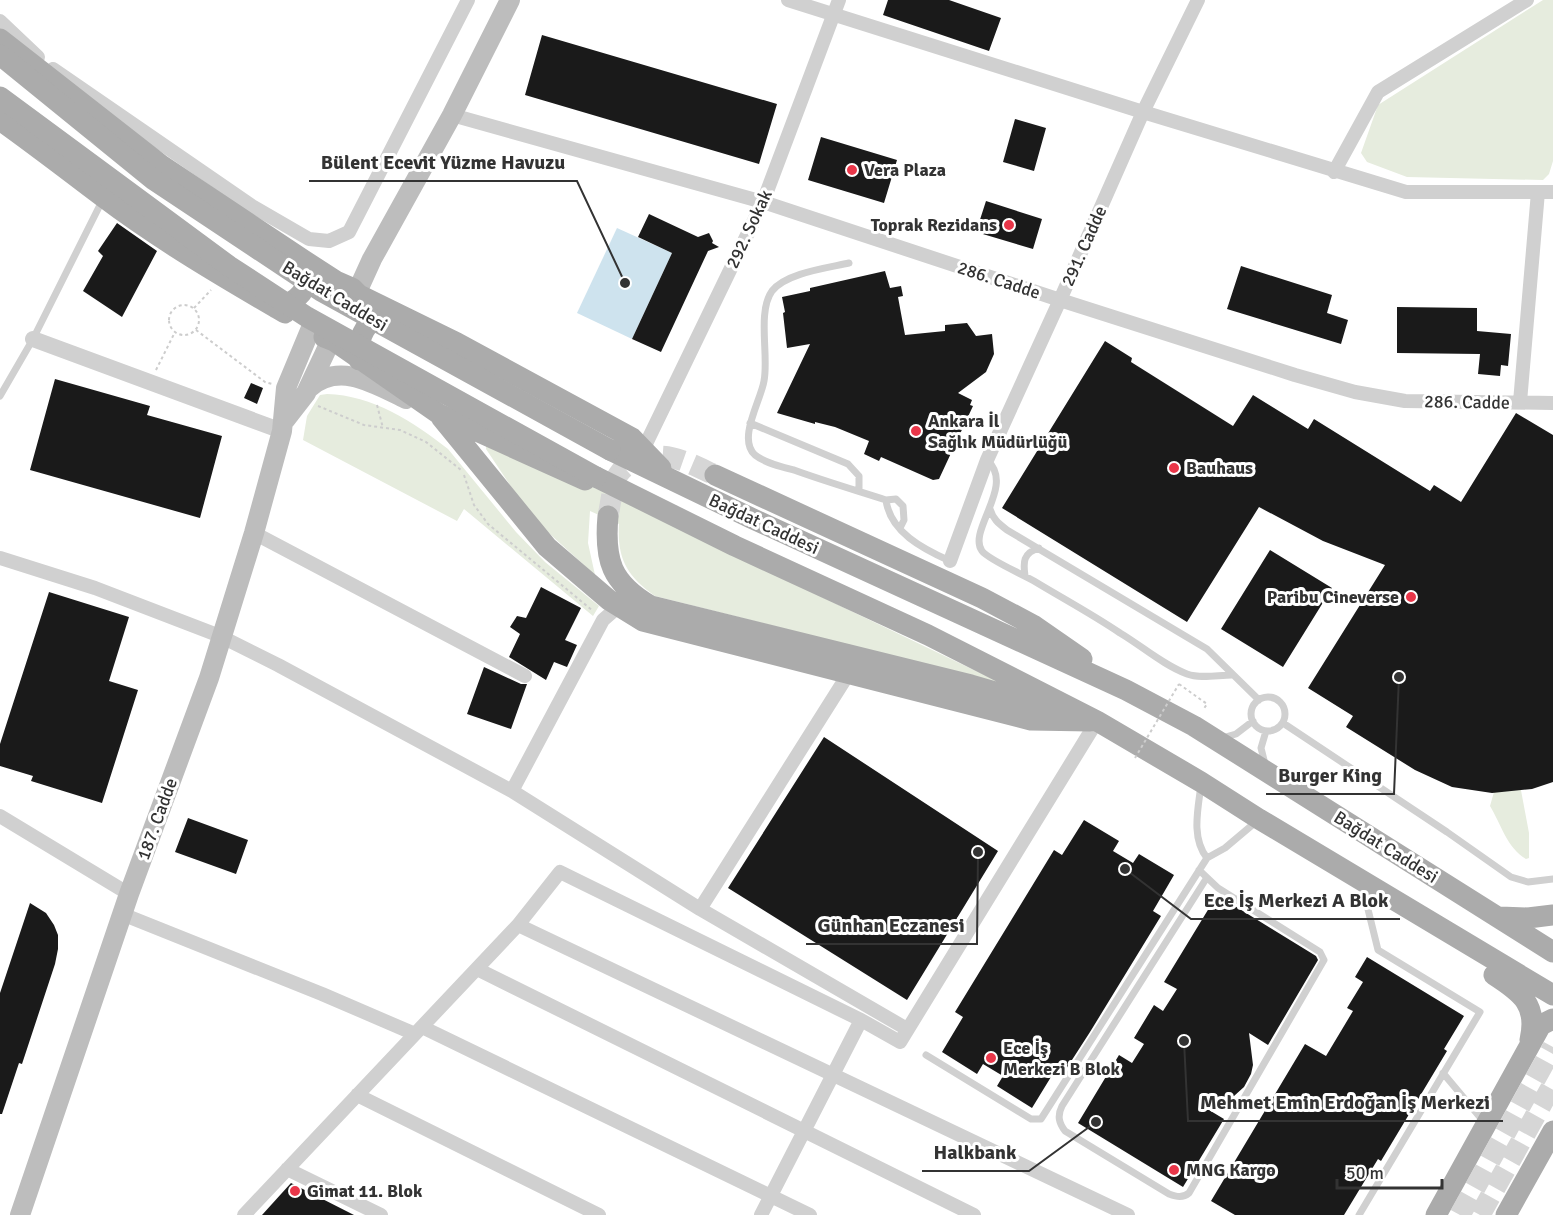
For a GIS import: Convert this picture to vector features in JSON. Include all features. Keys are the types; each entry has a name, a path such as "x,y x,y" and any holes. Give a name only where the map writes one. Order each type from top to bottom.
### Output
{"main road":[{"path":"348,288 372,259 452,116 510,0"},
{"path":"0,39 161,165 305,261 348,288 632,438 673,481"},
{"name":"Bağdat Caddesi","path":"0,55 154,180 321,291 610,450 1126,690 1215,739 1553,952"},
{"name":"Bağdat Caddesi","path":"0,98 229,266 331,332 596,477 661,510 928,635 1097,721 1553,995"},
{"path":"0,120 104,197 223,277 316,333 333,340 439,414 547,547 609,600 611,613 1031,720 1097,721"},
{"path":"276,308 293,302 304,292 307,277 305,261"},
{"path":"299,392 309,327 307,309 314,293 320,288 348,288"},
{"path":"299,392 333,340 346,334 358,323 360,316 348,288"},
{"path":"359,360 358,351 364,329 375,317 389,310"},
{"path":"299,392 322,378 336,375 352,376 375,384 582,479 661,510"},
{"name":"187. Cadde","path":"20,1215 129,894 209,678 220,636 254,533 283,425 299,392"},
{"path":"715,475 982,598 1033,625 1126,690"},
{"path":"608,516 607,556 616,578 634,596 651,606 971,685 1097,721"},
{"path":"1497,917 1528,918 1553,915"},
{"path":"1426,920 1465,957 1514,988 1530,1005 1533,1026 1528,1050"},
{"path":"1436,1215 1541,1025 1553,1019"},
{"path":"1506,1215 1553,1131"}],"street":[{"path":"0,21 40,60 243,200 309,239 329,241 349,232 468,0"},
{"path":"788,0 1334,172 1406,192 1553,192"},
{"name":"292. Sokak","path":"643,450 763,202 839,0"},
{"name":"291. Cadde","path":"950,561 987,460 1143,112 1198,0"},
{"path":"1334,172 1378,92 1527,0"},
{"name":"286. Cadde","path":"452,116 763,202 1060,300 1354,392 1405,401 1553,403"},
{"path":"1520,402 1538,192"},
{"path":"33,339 149,382 283,425"},
{"path":"254,533 525,676"},
{"path":"0,558 95,588 220,636 278,665 512,791 700,909 908,1029"},
{"path":"512,791 611,613"},
{"path":"700,909 849,673"},
{"path":"244,1215 518,925 560,872 861,1020 900,1042 1097,721"},
{"path":"0,816 129,894"},
{"path":"122,914 418,1030 810,1215"},
{"path":"518,925 1128,1215"},
{"path":"477,969 974,1215"},
{"path":"761,1215 861,1020"},
{"path":"357,1095 599,1215"},
{"path":"287,1169 381,1215"}],"lane":[{"path":"0,396 33,339 104,197"},
{"path":"849,263 792,277 779,284 771,292 765,315 767,362 765,380 750,423 749,445 756,455 773,464 886,500 896,499 903,506 904,520 900,528"},
{"path":"750,423 848,464 859,476 858,491"},
{"path":"987,460 996,473 996,486 979,540 981,551 991,559 1025,576 1116,630 1179,670 1198,676 1232,675"},
{"path":"886,500 890,515 915,543 950,561"},
{"path":"990,508 997,523 1207,649 1259,700"},
{"path":"1025,576 1023,561 1031,550 1038,548"},
{"path":"1269,697 1282,704 1286,713 1283,723 1275,729 1266,731 1256,726 1252,709 1259,700 1269,697"},
{"path":"1215,739 1236,734 1253,721"},
{"path":"1283,723 1447,832 1510,877 1528,882 1553,879"},
{"path":"1266,731 1261,748 1268,772"},
{"path":"1201,782 1197,837 1201,850 1207,858"},
{"path":"926,1054 1031,1119 1041,1119 1207,858 1225,848 1259,819"},
{"path":"1199,870 1218,888 1320,952 1324,960 1189,1193 1178,1197 1065,1131 1060,1124 1059,1115 1062,1106 1206,879"},
{"path":"1359,1215 1480,1012 1378,950 1360,880"},
{"path":"1443,1073 1486,1125"}],"path":[{"path":"194,309 223,277"},
{"path":"184,305 194,309 199,321 196,330 184,335 175,332 170,324 171,313 184,305"},
{"path":"196,330 265,382 299,392 353,421 400,430 426,442 464,473 474,505 488,524 611,613"},
{"path":"149,382 175,332"},
{"path":"375,384 382,428"},
{"path":"1135,758 1179,684 1207,704"}],"shaded area":[{"path":"1543,0 1553,0 1553,161 1549,174 1543,180 1407,177 1367,162 1361,153 1378,105"},
{"path":"320,395 360,399 392,412 421,429 448,449 516,532 545,562 599,606 593,616 464,509 457,521 303,440 307,416"},
{"path":"493,439 1003,684 655,596 637,581 626,566 620,547 619,524 590,511 588,543 595,575 540,525 522,503 486,449 486,443"},
{"path":"1496,785 1520,785 1529,833 1529,858 1526,859 1514,849 1490,806"}],"water":[{"path":"617,228 672,253 632,339 577,313"}],"building":[{"path":"888,0 949,0 1001,18 989,51 883,15"},
{"path":"542,35 777,104 759,164 525,95"},
{"path":"1015,119 1046,128 1034,171 1003,162"},
{"name":"Vera Plaza","path":"821,137 897,160 884,203 808,180"},
{"name":"Toprak Rezidans","path":"986,201 1042,219 1033,249 976,232"},
{"path":"649,214 698,237 709,233 712,243 719,247 708,251 661,352 632,339 672,253 638,237"},
{"path":"117,223 157,251 122,317 83,291 103,256 98,251"},
{"path":"1241,266 1332,295 1327,313 1348,320 1341,344 1227,309"},
{"path":"885,271 890,288 901,286 903,296 898,297 905,335 945,331 945,325 967,323 976,336 992,334 994,354 986,372 958,393 972,400 970,405 973,406 939,479 933,480 881,457 879,461 864,454 869,441 835,427 777,413 810,344 787,348 782,297 810,291 810,288"},
{"path":"1397,307 1477,308 1477,331 1511,334 1508,366 1501,365 1500,376 1478,374 1480,354 1397,353"},
{"path":"1105,341 1132,358 1131,362 1233,426 1253,395 1308,429 1314,419 1430,491 1434,485 1461,502 1516,413 1553,435 1553,782 1532,789 1492,793 1452,787 1415,770 1346,727 1353,716 1308,688 1385,565 1323,541 1259,507 1187,622 1002,508"},
{"path":"55,379 150,406 147,415 222,436 200,518 30,470"},
{"path":"251,383 263,388 257,404 244,398"},
{"path":"1270,550 1332,588 1283,667 1221,629"},
{"path":"541,587 581,608 565,640 577,645 567,667 554,662 546,680 509,657 520,634 510,627 517,616 526,618"},
{"path":"49,592 129,617 109,681 138,690 102,803 31,781 33,776 0,766 0,744"},
{"path":"484,667 521,684 527,684 511,729 467,714"},
{"path":"824,737 998,851 907,1000 728,888"},
{"path":"188,818 248,840 236,874 175,852"},
{"path":"1084,820 1119,841 1113,851 1133,863 1139,854 1174,875 1153,911 1161,916 1061,1077 1054,1072 1032,1108 997,1086 1003,1076 983,1064 977,1074 942,1052 963,1017 955,1012 1054,850 1062,855"},
{"path":"1217,895 1316,956 1318,960 1268,1045 1249,1033 1253,1065 1244,1087 1234,1096 1204,1107 1224,1119 1183,1187 1078,1123 1119,1055 1132,1063 1144,1044 1134,1038 1154,1005 1163,1011 1177,989 1164,982"},
{"path":"30,903 46,913 54,925 58,935 58,949 22,1064 19,1063 2,1114 0,1114 0,993"},
{"path":"1367,957 1464,1016 1444,1049 1447,1051 1381,1161 1378,1159 1344,1215 1235,1215 1211,1201 1305,1044 1326,1056 1353,1011 1347,1008 1363,982 1355,977"},
{"name":"Gimat 11. Blok","path":"291,1183 354,1215 262,1215"}],"tunnel":[{"path":"608,516 618,475 625,467 637,460 660,456 670,457 715,475"},
{"path":"1460,1215 1553,1047"},
{"path":"1480,1215 1553,1084"}],"place":[{"name":"Vera Plaza","path":"852,170"},
{"name":"Toprak Rezidans","path":"1009,225"},
{"name":"Bülent Ecevit Yüzme Havuzu","path":"625,283"},
{"name":"Ankara İl Sağlık Müdürlüğü","path":"916,431"},
{"name":"Bauhaus","path":"1174,468"},
{"name":"Paribu Cineverse","path":"1411,597"},
{"name":"Burger King","path":"1399,677"},
{"name":"Günhan Eczanesi","path":"978,852"},
{"name":"Ece İş Merkezi A Blok","path":"1125,869"},
{"name":"Mehmet Emin Erdoğan İş Merkezi","path":"1184,1041"},
{"name":"Ece İş Merkezi B Blok","path":"991,1058"},
{"name":"Halkbank","path":"1096,1122"},
{"name":"MNG Kargo","path":"1174,1170"},
{"name":"Gimat 11. Blok","path":"295,1191"}]}
